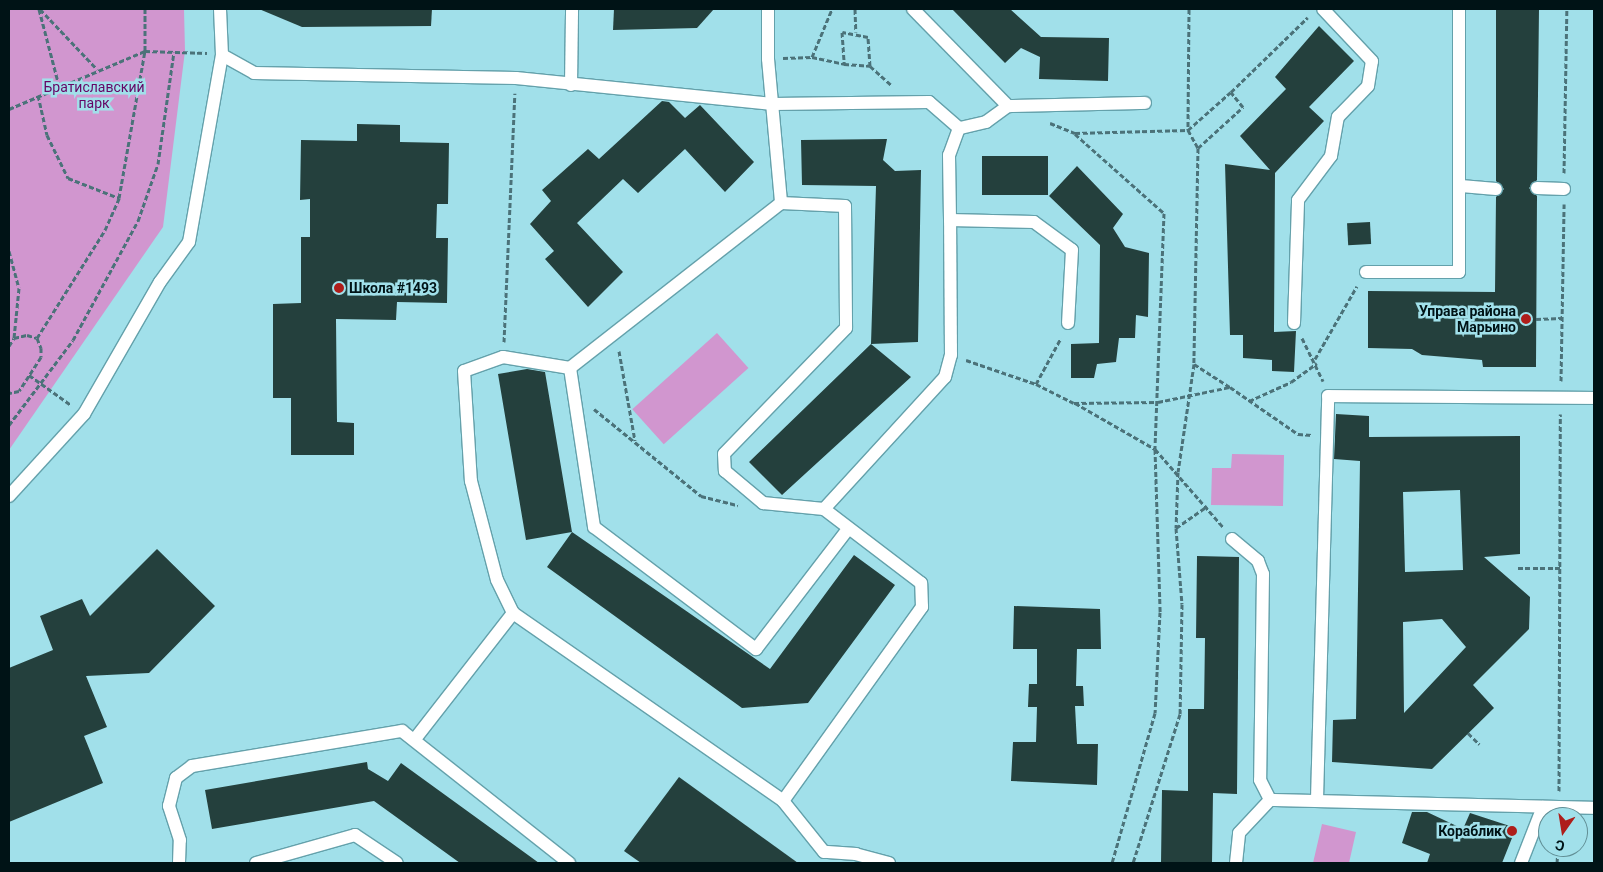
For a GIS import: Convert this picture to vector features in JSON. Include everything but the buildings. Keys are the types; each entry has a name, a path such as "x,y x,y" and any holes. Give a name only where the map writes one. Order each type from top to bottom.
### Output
{"lane":[{"path":"9,496 84,414 160,282 189,242 222,54 220,9"},
{"path":"571,85 572,9"},
{"path":"768,9 768,58 781,203"},
{"path":"912,9 1008,106"},
{"path":"1366,272 1459,272 1461,186 1459,9"},
{"path":"1294,323 1298,200 1331,156 1338,117 1368,86 1372,61 1317,11"},
{"path":"222,54 254,73 516,78 773,104 929,102 959,128"},
{"path":"959,128 986,122 1008,106 1145,103"},
{"path":"824,509 932,395 945,377 951,355 949,155 959,128"},
{"path":"1461,186 1496,189"},
{"path":"1537,188 1564,189"},
{"path":"783,801 922,607 921,583 824,509 763,503 725,471 724,454 846,328 845,206 781,203 616,335 570,368 503,357 464,371 471,481 496,580 513,613 783,801 821,858 856,854 888,863"},
{"path":"950,220 1034,222 1072,250 1068,324"},
{"path":"570,368 594,527 756,649 848,529"},
{"path":"1317,799 1328,396 1594,398"},
{"path":"1232,539 1258,561 1263,574 1260,780 1270,800"},
{"path":"415,739 513,613"},
{"path":"179,863 180,840 169,806 176,778 192,766 402,731 415,739 569,863"},
{"path":"1236,863 1238,833 1270,800 1317,799 1543,807"},
{"path":"1521,863 1538,820"},
{"path":"256,863 355,834 397,863"}],"path":[{"path":"39,9 97,69"},
{"path":"39,9 59,86"},
{"path":"9,393 19,391 41,356 37,338 106,230 119,198 145,51 145,9"},
{"path":"812,57 832,9"},
{"path":"855,9 856,32"},
{"path":"1133,863 1180,714 1182,604 1176,528 1178,472 1187,397 1194,364 1198,148 1188,130 1189,9"},
{"path":"1075,133 1188,130 1317,11"},
{"path":"844,64 842,32 856,32 868,37 870,66"},
{"path":"9,109 97,69 145,51 222,54"},
{"path":"9,425 42,384 73,340 138,221 158,164 174,52"},
{"path":"768,58 812,57 844,64 870,66 910,102"},
{"path":"503,357 516,78"},
{"path":"1198,148 1243,107 1231,92"},
{"path":"38,95 47,134 68,178 119,198"},
{"path":"1042,120 1075,133 1164,213 1155,448 1160,612 1155,713 1112,863"},
{"path":"9,251 19,288 14,338 9,346"},
{"path":"1249,401 1291,382 1316,361 1366,272"},
{"path":"1536,318 1562,318"},
{"path":"1294,323 1316,361 1328,396"},
{"path":"1036,384 1068,324"},
{"path":"616,335 635,442"},
{"path":"14,338 37,338"},
{"path":"951,355 1036,384 1155,448 1207,506 1232,539"},
{"path":"1194,364 1298,434 1327,435"},
{"path":"29,375 84,414"},
{"path":"1074,403 1158,402 1230,387"},
{"path":"573,393 701,496 746,507"},
{"path":"1176,528 1207,506"},
{"path":"1518,568 1560,568"},
{"path":"1468,733 1479,744"}],"green space":[{"name":"Братиславский парк","path":"9,9 184,9 185,51 163,227 9,450"},
{"path":"717,333 748,368 664,444 632,409"},
{"path":"1232,454 1284,455 1283,506 1211,505 1212,468 1231,468"},
{"path":"1322,824 1356,832 1349,863 1313,863"}],"place":[{"name":"Школа #1493","path":"339,288"},
{"name":"Управа района Марьино","path":"1526,319"},
{"name":"Кораблик","path":"1512,831"}]}
